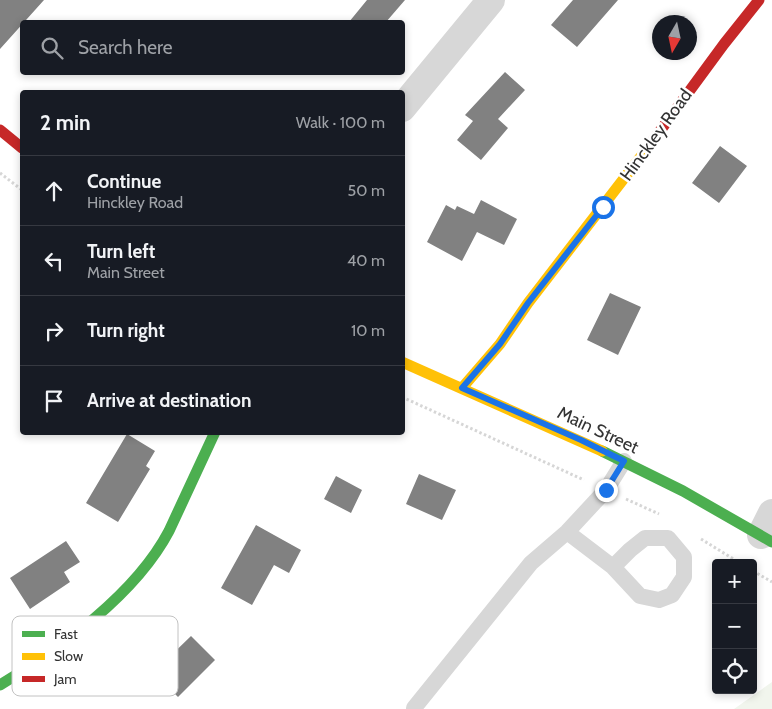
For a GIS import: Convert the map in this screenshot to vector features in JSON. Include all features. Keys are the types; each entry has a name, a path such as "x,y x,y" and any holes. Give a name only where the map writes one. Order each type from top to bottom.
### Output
{"street":[{"path":"405,104 491,0"},
{"name":"Hinckley Road","path":"462,388 500,344 528,303 759,0"},
{"path":"0,130 20,146"},
{"name":"Main Street","path":"405,363 581,440 768,530"},
{"path":"98,616 127,589 162,545 215,435"},
{"path":"0,685 12,678"}],"lane":[{"path":"415,709 531,563 567,532 606,490 624,461"},
{"path":"567,532 613,567 640,596 660,600 672,595 684,577 684,557 668,538 645,538 613,567"}],"path":[{"path":"0,173 20,188"},
{"path":"405,398 666,518"},
{"path":"699,538 733,559"},
{"path":"757,573 772,582"}],"shaded area":[{"path":"772,682 772,709 734,709 757,694"}],"building":[{"path":"0,0 44,0 26,20 20,20 20,27 0,49"},
{"path":"367,0 405,0 388,20 351,20"},
{"path":"573,0 618,0 577,47 551,25"},
{"path":"505,72 525,90 498,119 508,128 481,160 457,140 473,121 465,115"},
{"path":"720,146 747,166 719,203 692,183"},
{"path":"481,200 517,219 504,245 477,232 462,261 427,242 446,205 455,210 457,206 474,214"},
{"path":"610,293 641,307 618,355 587,340"},
{"path":"126,435 155,451 146,466 150,469 118,522 86,503"},
{"path":"419,474 456,490 442,520 406,504"},
{"path":"336,476 362,490 351,513 324,499"},
{"path":"256,525 301,550 289,573 274,565 252,605 221,588"},
{"path":"66,541 80,562 64,572 70,582 30,609 10,578"},
{"path":"191,636 215,660 178,697 177,696 178,649"}],"traffic: fast":[{"path":"97,616 137,577 155,554 169,531 214,435"},
{"path":"602,451 683,491 772,542"},
{"path":"0,685 12,678"}],"traffic: slow":[{"path":"462,388 500,344 528,303 649,146"},
{"path":"405,363 602,451"}],"traffic: jam":[{"path":"649,146 759,0"},
{"path":"0,130 20,146"}],"route":[{"path":"603,207 528,303 500,344 462,388 624,461 606,490"}]}
